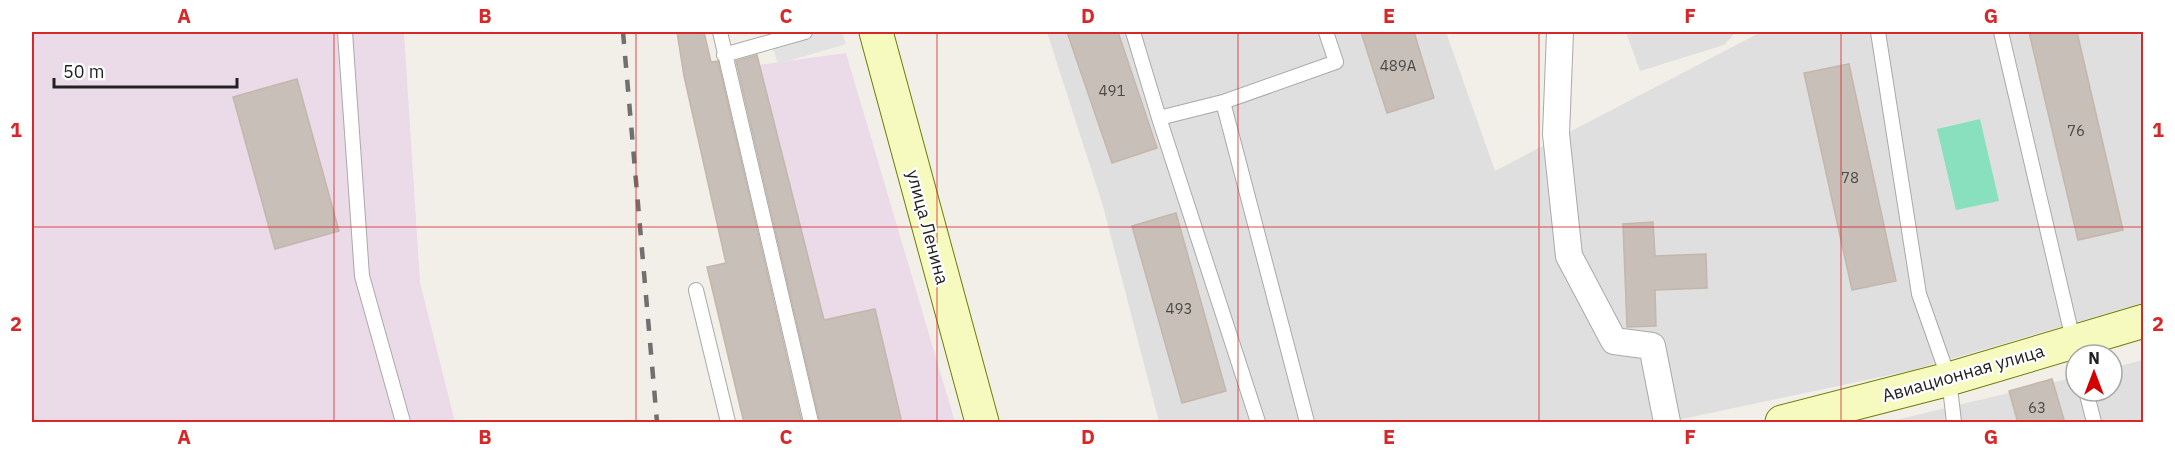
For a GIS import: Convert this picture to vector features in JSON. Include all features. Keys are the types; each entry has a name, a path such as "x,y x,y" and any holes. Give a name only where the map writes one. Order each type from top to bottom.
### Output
{"main road":[{"name":"улица Ленина","path":"876,32 982,423"},
{"name":"Авиационная улица","path":"2088,343 2144,321"},
{"name":"Авиационная улица","path":"1782,423 1826,417 1949,379 2064,351"}],"street":[{"path":"1560,32 1556,134 1569,256 1614,341 1652,345 1667,423"}],"lane":[{"path":"345,32 362,276 403,423"},
{"path":"720,32 811,423"},
{"path":"724,55 804,32"},
{"path":"1133,32 1258,423"},
{"path":"1159,118 1223,102 1336,62 1326,32"},
{"path":"1878,32 1919,294 1949,379 1954,423"},
{"path":"2001,32 2074,343"},
{"path":"1223,102 1308,423"},
{"path":"696,290 728,423"},
{"path":"2089,403 2094,423"}],"shaded area":[{"path":"32,32 404,32 420,282 455,422 32,422"},
{"path":"768,32 842,32 846,44 778,64"},
{"path":"1047,32 1446,32 1495,171 1761,32 2143,32 2143,303 1913,370 1668,422 1159,422 1103,206"},
{"path":"1626,32 1736,32 1724,45 1640,71"},
{"path":"846,53 955,422 850,422 759,65"},
{"path":"2143,360 2143,422 1887,422 2064,380 2064,403 2124,403 2124,365"}],"green space":[{"path":"1980,119 1999,201 1956,210 1937,129"}],"building":[{"path":"677,32 704,32 711,62 718,61 802,423 744,423 707,267 726,263 684,76"},
{"path":"1067,32 1118,32 1157,148 1112,163"},
{"path":"1361,32 1414,32 1434,98 1387,113"},
{"path":"2029,32 2077,32 2123,230 2078,240"},
{"path":"757,55 824,320 875,309 902,423 820,423 736,61"},
{"path":"1849,64 1896,281 1852,290 1804,73"},
{"path":"297,79 339,231 275,249 233,97"},
{"path":"1176,213 1226,391 1182,403 1132,226"},
{"path":"1653,222 1655,256 1706,254 1707,288 1655,290 1656,326 1627,327 1623,224"},
{"path":"2052,379 2065,423 2018,423 2009,391"}],"railway":[{"path":"623,32 657,422"}]}
